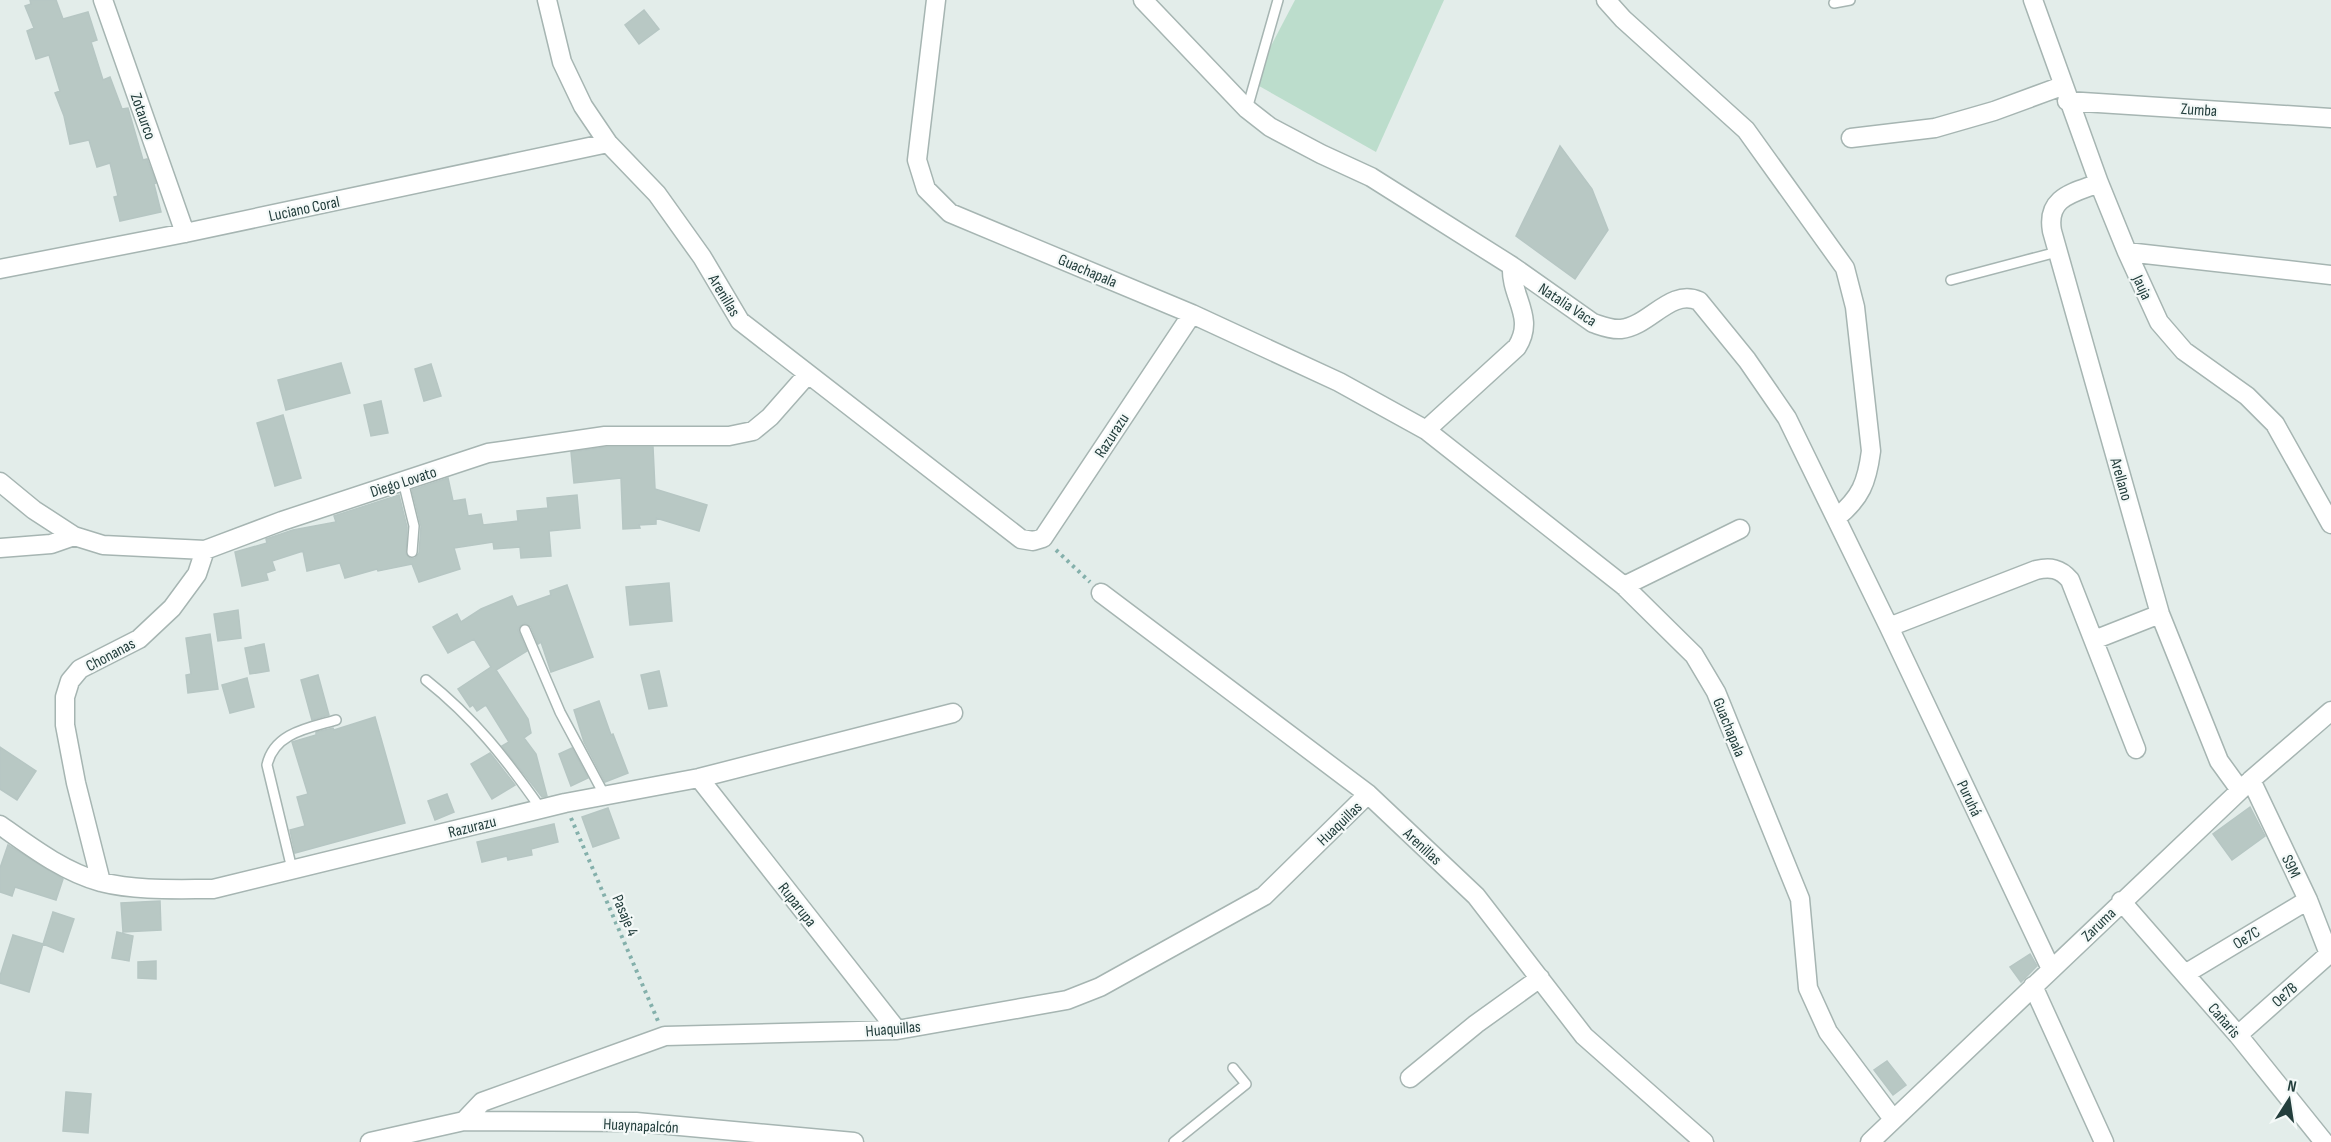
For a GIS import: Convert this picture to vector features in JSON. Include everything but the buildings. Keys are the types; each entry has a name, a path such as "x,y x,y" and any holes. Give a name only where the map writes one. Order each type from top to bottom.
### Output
{"street":[{"name":"Zotaurco","path":"103,0 185,233"},
{"name":"Arenillas","path":"547,0 562,62 583,106 608,143 657,194 702,257 740,321 1021,539 1033,541 1043,538"},
{"name":"Guachapala","path":"936,0 917,160 926,189 951,213 1192,314 1339,382 1426,430 1624,586 1694,655 1716,692 1800,899 1808,988 1827,1032 1893,1119"},
{"name":"Natalia Vaca","path":"1143,0 1247,109 1270,127 1371,177 1512,266 1593,323 1606,328 1631,327 1680,297 1691,297 1699,301 1747,360 1787,418 1889,627"},
{"path":"1606,0 1623,19 1746,130 1845,268 1855,307 1871,451 1869,471 1862,490 1851,506 1836,518"},
{"name":"Jauja","path":"2032,0 2098,183 2159,322 2184,351 2247,396 2275,424 2331,524"},
{"path":"1851,138 1935,128 2065,93"},
{"name":"Zumba","path":"2065,93 2331,118"},
{"name":"Luciano Coral","path":"0,269 185,233 608,143"},
{"name":"Arellano","path":"2098,183 2063,197 2057,202 2050,221 2057,252 2160,614 2219,761 2245,785"},
{"path":"2127,252 2331,275"},
{"path":"1426,430 1517,348 1523,339 1526,327 1511,280 1512,266"},
{"name":"Razurazu","path":"1043,538 1192,314"},
{"name":"Diego Lovato","path":"0,482 34,510 74,536 103,545 205,550 282,521 488,453 605,436 729,436 753,430 770,417 807,375"},
{"path":"1624,586 1740,529"},
{"path":"0,548 51,544 74,536"},
{"name":"Chonanas","path":"101,882 76,783 65,724 65,697 70,681 80,669 139,639 172,608 197,574 205,550"},
{"path":"1889,627 2046,568 2064,573 2070,580 2136,749"},
{"name":"Arenillas","path":"1101,593 1368,794 1476,896 1584,1036 1704,1142"},
{"path":"2094,640 2160,614"},
{"name":"Puruhá","path":"1889,627 2051,969"},
{"name":"Zaruma","path":"1870,1142 2245,785 2331,711"},
{"name":"Razurazu","path":"0,825 52,860 101,882 159,890 213,888 565,803 699,778 953,713"},
{"name":"Ruparupa","path":"699,778 897,1030"},
{"name":"S9M","path":"2245,785 2308,900 2329,954"},
{"name":"Huaquillas","path":"464,1121 482,1102 665,1036 897,1030 1067,1000 1100,987 1264,896 1368,794"},
{"name":"Oe7C","path":"2185,974 2308,900"},
{"name":"Cañaris","path":"2121,901 2238,1035 2324,1142"},
{"name":"Oe7B","path":"2238,1035 2329,954"},
{"path":"1410,1078 1476,1024 1540,978"},
{"path":"2033,986 2104,1142"},
{"path":"370,1142 464,1121"},
{"name":"Huaynapalcón","path":"464,1121 636,1122 854,1142"}],"lane":[{"path":"1247,109 1278,0"},
{"path":"1834,3 1850,0"},
{"path":"1951,280 2057,252"},
{"path":"403,481 414,526 412,552"},
{"path":"525,630 560,712 604,796"},
{"path":"426,680 461,709 492,742 541,809"},
{"path":"292,869 267,765 269,756 273,747 298,731 336,720"},
{"path":"1174,1142 1246,1084 1233,1068"}],"path":[{"path":"1043,538 1101,593"},
{"name":"Pasaje 4","path":"565,803 665,1036"}],"green space":[{"path":"1295,0 1444,0 1376,152 1252,82"}]}
